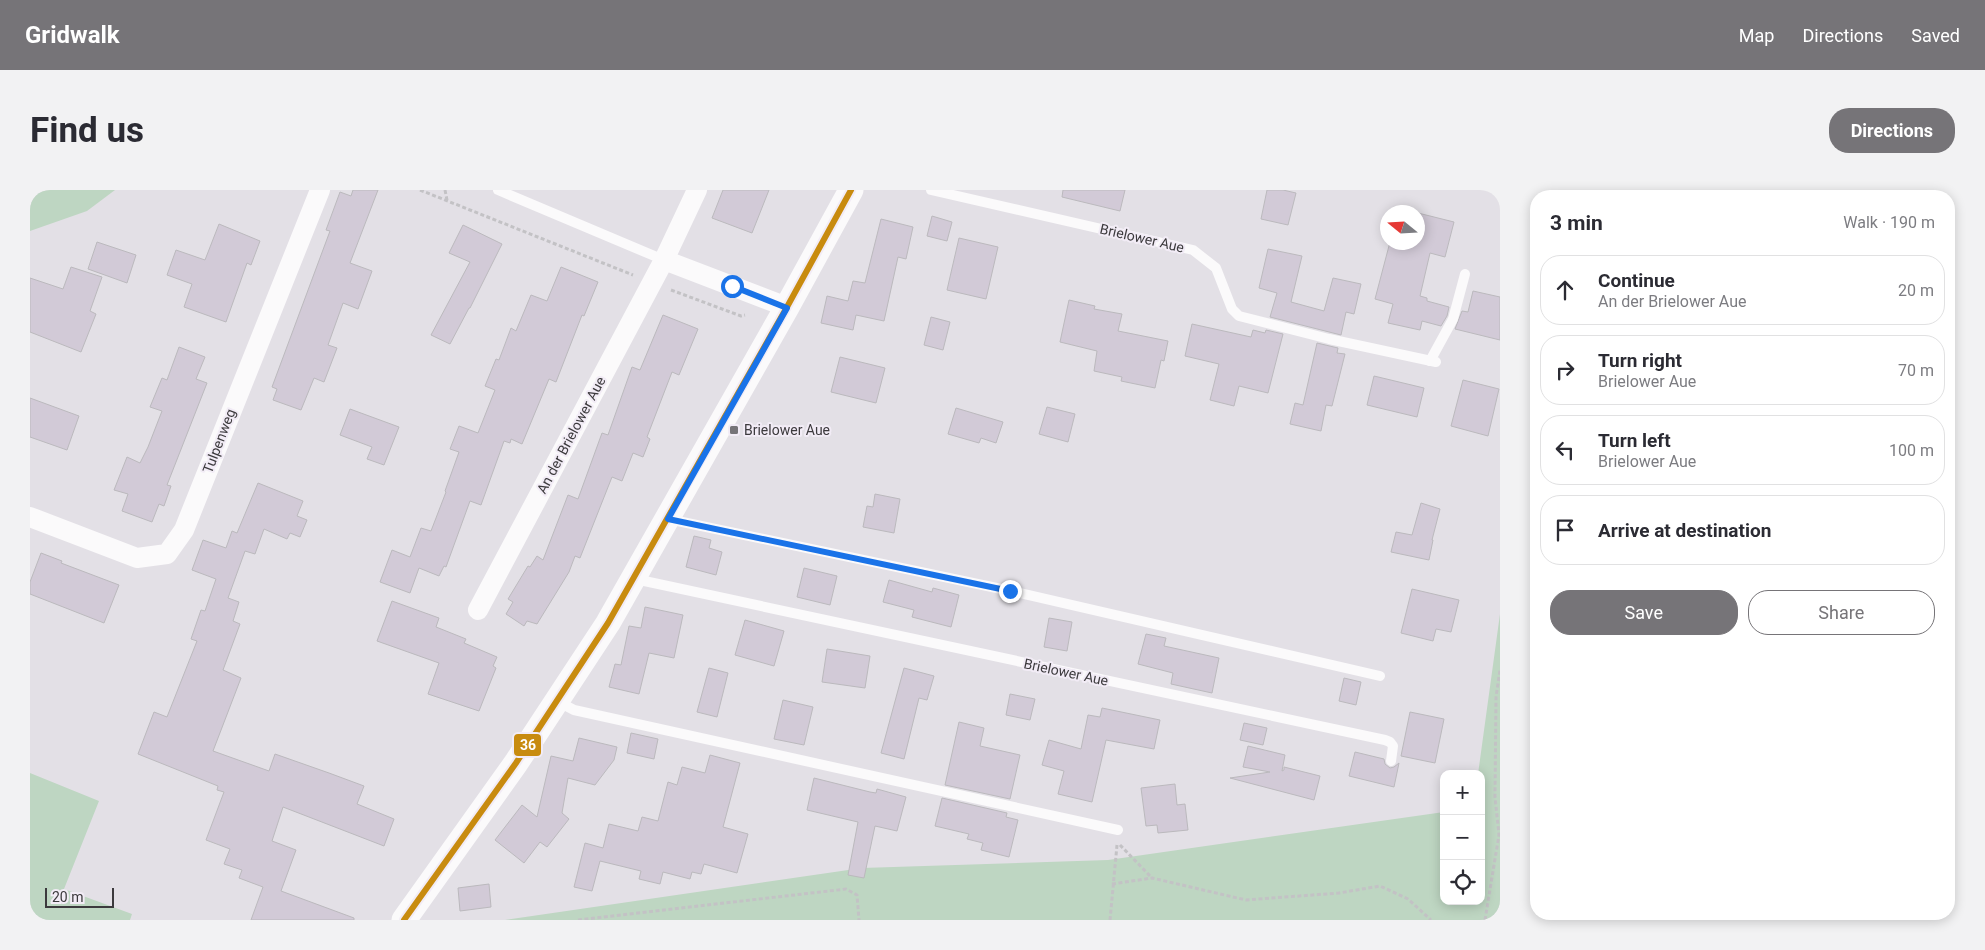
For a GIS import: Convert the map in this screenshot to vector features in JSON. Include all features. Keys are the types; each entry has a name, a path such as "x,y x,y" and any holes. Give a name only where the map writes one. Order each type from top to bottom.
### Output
{"street":[{"name":"Tulpenweg","path":"30,516 137,558 167,554 184,530 320,190"},
{"name":"An der Brielower Aue","path":"478,610 664,260 697,190"},
{"path":"404,920 512,769 608,623 787,308 851,190"},
{"path":"664,260 787,308"}],"lane":[{"path":"498,190 664,260"},
{"name":"Brielower Aue","path":"931,190 1193,250 1216,268 1232,309 1239,316 1329,339 1433,361 1453,319 1465,274"},
{"path":"668,519 1010,591 1380,676"},
{"name":"Brielower Aue","path":"634,579 1385,740 1394,746 1391,761"},
{"path":"558,701 574,710 1118,830"}],"path":[{"path":"420,190 652,282"},
{"path":"445,190 447,201"},
{"path":"1485,920 1499,835 1495,797 1496,698 1500,670"},
{"path":"1110,920 1112,884 1118,842 1152,878"},
{"path":"1112,884 1152,878 1246,900 1339,893 1380,886 1408,899 1431,920"},
{"path":"578,920 846,889 856,895 859,920"}],"green space":[{"path":"30,190 115,190 87,211 30,231"},
{"path":"1500,614 1500,920 505,920 862,868 1108,860 1440,813 1440,905 1485,905 1485,770 1479,770"},
{"path":"30,773 99,801 64,889 132,914 130,920 30,920"}],"building":[{"path":"353,190 378,190 350,263 372,271 358,309 343,303 328,345 337,348 324,382 314,378 301,410 273,400 277,389 272,387 330,231 326,230 340,192 351,196"},
{"path":"723,190 769,190 752,233 712,218"},
{"path":"1063,190 1125,190 1120,211 1062,197"},
{"path":"1267,190 1283,190 1296,193 1288,225 1261,219"},
{"path":"1425,215 1454,222 1445,257 1430,253 1420,296 1427,298 1427,301 1449,307 1447,316 1441,326 1422,321 1420,330 1388,323 1393,304 1375,299 1388,250 1425,250"},
{"path":"932,216 952,222 947,241 927,236"},
{"path":"881,219 913,227 906,259 898,257 884,321 856,315 853,330 821,323 827,296 848,301 853,281 865,283"},
{"path":"219,224 260,241 251,265 247,263 226,322 184,307 192,284 167,275 176,250 205,260"},
{"path":"463,225 502,244 450,344 431,335 470,262 449,253"},
{"path":"959,238 998,247 986,299 947,290"},
{"path":"97,242 136,255 127,283 88,269"},
{"path":"1268,249 1302,256 1291,302 1324,311 1333,278 1361,284 1354,314 1346,312 1341,335 1270,317 1277,293 1259,288"},
{"path":"71,267 102,277 90,311 96,314 81,352 30,332 30,278 63,289"},
{"path":"561,267 598,282 584,316 582,315 556,382 549,379 522,444 511,439 510,443 504,441 481,505 470,501 446,567 444,566 439,576 419,568 410,593 380,582 392,550 410,557 421,528 431,531 459,452 450,449 459,426 478,433 495,390 485,386 496,359 499,360 511,328 516,331 531,295 547,301"},
{"path":"1473,291 1500,297 1500,340 1455,329 1462,311 1468,312"},
{"path":"1069,300 1095,306 1094,309 1122,314 1118,331 1168,341 1164,361 1161,360 1155,388 1121,381 1122,377 1094,371 1097,351 1060,342"},
{"path":"663,315 698,329 679,375 672,372 647,437 650,439 643,457 633,453 622,481 612,477 580,558 575,556 569,572 537,624 527,621 524,626 506,614 513,602 508,599 528,566 530,567 537,556 543,560 568,495 578,499 602,433 608,435 632,367 640,370"},
{"path":"931,317 950,322 943,350 924,345"},
{"path":"1192,324 1251,337 1253,330 1265,333 1266,330 1283,334 1268,393 1239,386 1234,406 1210,400 1219,364 1185,356"},
{"path":"1317,343 1338,348 1337,353 1345,354 1332,406 1326,405 1321,431 1290,424 1295,403 1303,405"},
{"path":"179,347 205,357 196,379 207,383 167,485 171,486 164,506 159,504 152,522 122,511 128,494 114,490 127,457 140,463 148,447 162,411 150,407 162,378 167,380"},
{"path":"840,357 885,368 876,403 831,392"},
{"path":"1374,376 1424,388 1417,417 1367,405"},
{"path":"1463,380 1499,389 1488,436 1451,426"},
{"path":"30,398 79,416 67,450 30,437"},
{"path":"1047,407 1075,414 1068,442 1039,434"},
{"path":"956,408 1003,422 996,443 981,438 979,443 948,434"},
{"path":"350,409 399,427 384,465 367,459 372,447 340,435"},
{"path":"258,483 303,501 297,516 307,520 300,537 290,533 287,539 264,529 255,554 245,551 228,598 239,602 233,621 240,624 223,670 241,678 213,751 269,771 275,754 364,786 357,804 394,819 384,846 283,807 272,841 296,850 281,891 354,918 354,920 251,920 263,887 239,878 242,870 224,864 230,849 206,840 224,792 217,790 218,786 138,754 154,712 167,717 197,641 191,639 201,610 205,611 216,579 192,570 203,540 226,548 232,531 237,533"},
{"path":"875,494 900,499 894,533 863,527 867,506 873,507"},
{"path":"1421,503 1440,509 1429,560 1391,552 1396,532 1412,535"},
{"path":"694,536 711,540 709,548 722,552 716,575 686,567"},
{"path":"41,553 62,561 61,563 119,585 104,623 30,594 30,582"},
{"path":"804,568 837,576 830,605 797,597"},
{"path":"889,580 932,592 933,588 959,595 951,627 912,617 914,610 883,602"},
{"path":"1412,589 1459,600 1451,632 1436,629 1433,641 1401,633"},
{"path":"392,601 439,618 436,627 466,639 464,643 497,657 493,666 496,668 479,711 428,694 439,663 377,641"},
{"path":"645,607 683,615 674,658 649,653 639,694 609,687 615,664 621,665 629,626 641,628"},
{"path":"1049,618 1072,622 1067,651 1044,647"},
{"path":"745,620 784,631 774,666 735,655"},
{"path":"1146,634 1166,638 1164,646 1219,658 1212,693 1171,684 1173,673 1138,664"},
{"path":"827,649 870,656 865,688 822,682"},
{"path":"709,668 728,673 717,717 697,712"},
{"path":"904,668 934,676 927,700 919,698 904,759 881,753"},
{"path":"1344,678 1361,682 1356,705 1339,701"},
{"path":"1010,694 1035,699 1030,720 1006,715"},
{"path":"783,700 813,707 804,745 774,739"},
{"path":"1102,708 1160,720 1154,749 1106,740 1092,802 1058,794 1064,771 1042,765 1049,740 1081,749 1088,715 1100,717"},
{"path":"1410,712 1444,719 1435,763 1401,756"},
{"path":"959,722 984,728 980,746 1020,755 1010,799 945,785"},
{"path":"1244,723 1267,728 1263,745 1240,740"},
{"path":"631,733 658,739 654,759 627,753"},
{"path":"579,738 617,747 614,760 595,785 568,778 562,813 569,819 547,847 540,842 524,863 495,840 522,805 537,817 551,756 573,761"},
{"path":"1248,746 1285,755 1282,771 1284,767 1320,776 1314,800 1230,778 1270,772 1243,767"},
{"path":"1355,752 1384,759 1385,764 1390,768 1399,763 1394,787 1349,776"},
{"path":"710,755 740,763 723,827 748,834 737,873 704,864 701,874 692,872 690,879 663,872 660,884 639,879 641,871 600,861 592,891 574,887 585,843 603,848 609,824 638,831 642,817 658,821 668,782 677,785 682,767 705,773"},
{"path":"814,778 870,792 876,793 877,789 906,797 897,831 875,826 864,878 848,875 858,822 807,810"},
{"path":"1175,784 1177,805 1185,804 1188,830 1158,833 1157,825 1146,826 1141,788"},
{"path":"942,798 1007,813 1006,817 1018,820 1009,857 981,850 983,843 967,839 969,834 935,826"},
{"path":"489,884 491,907 460,911 458,888"}],"transit line":[{"name":"36","path":"404,920 516,763 608,623 851,190"}],"place":[{"name":"Brielower Aue","path":"734,430"}],"route":[{"path":"732,286 787,308 668,519 1010,591"}]}
